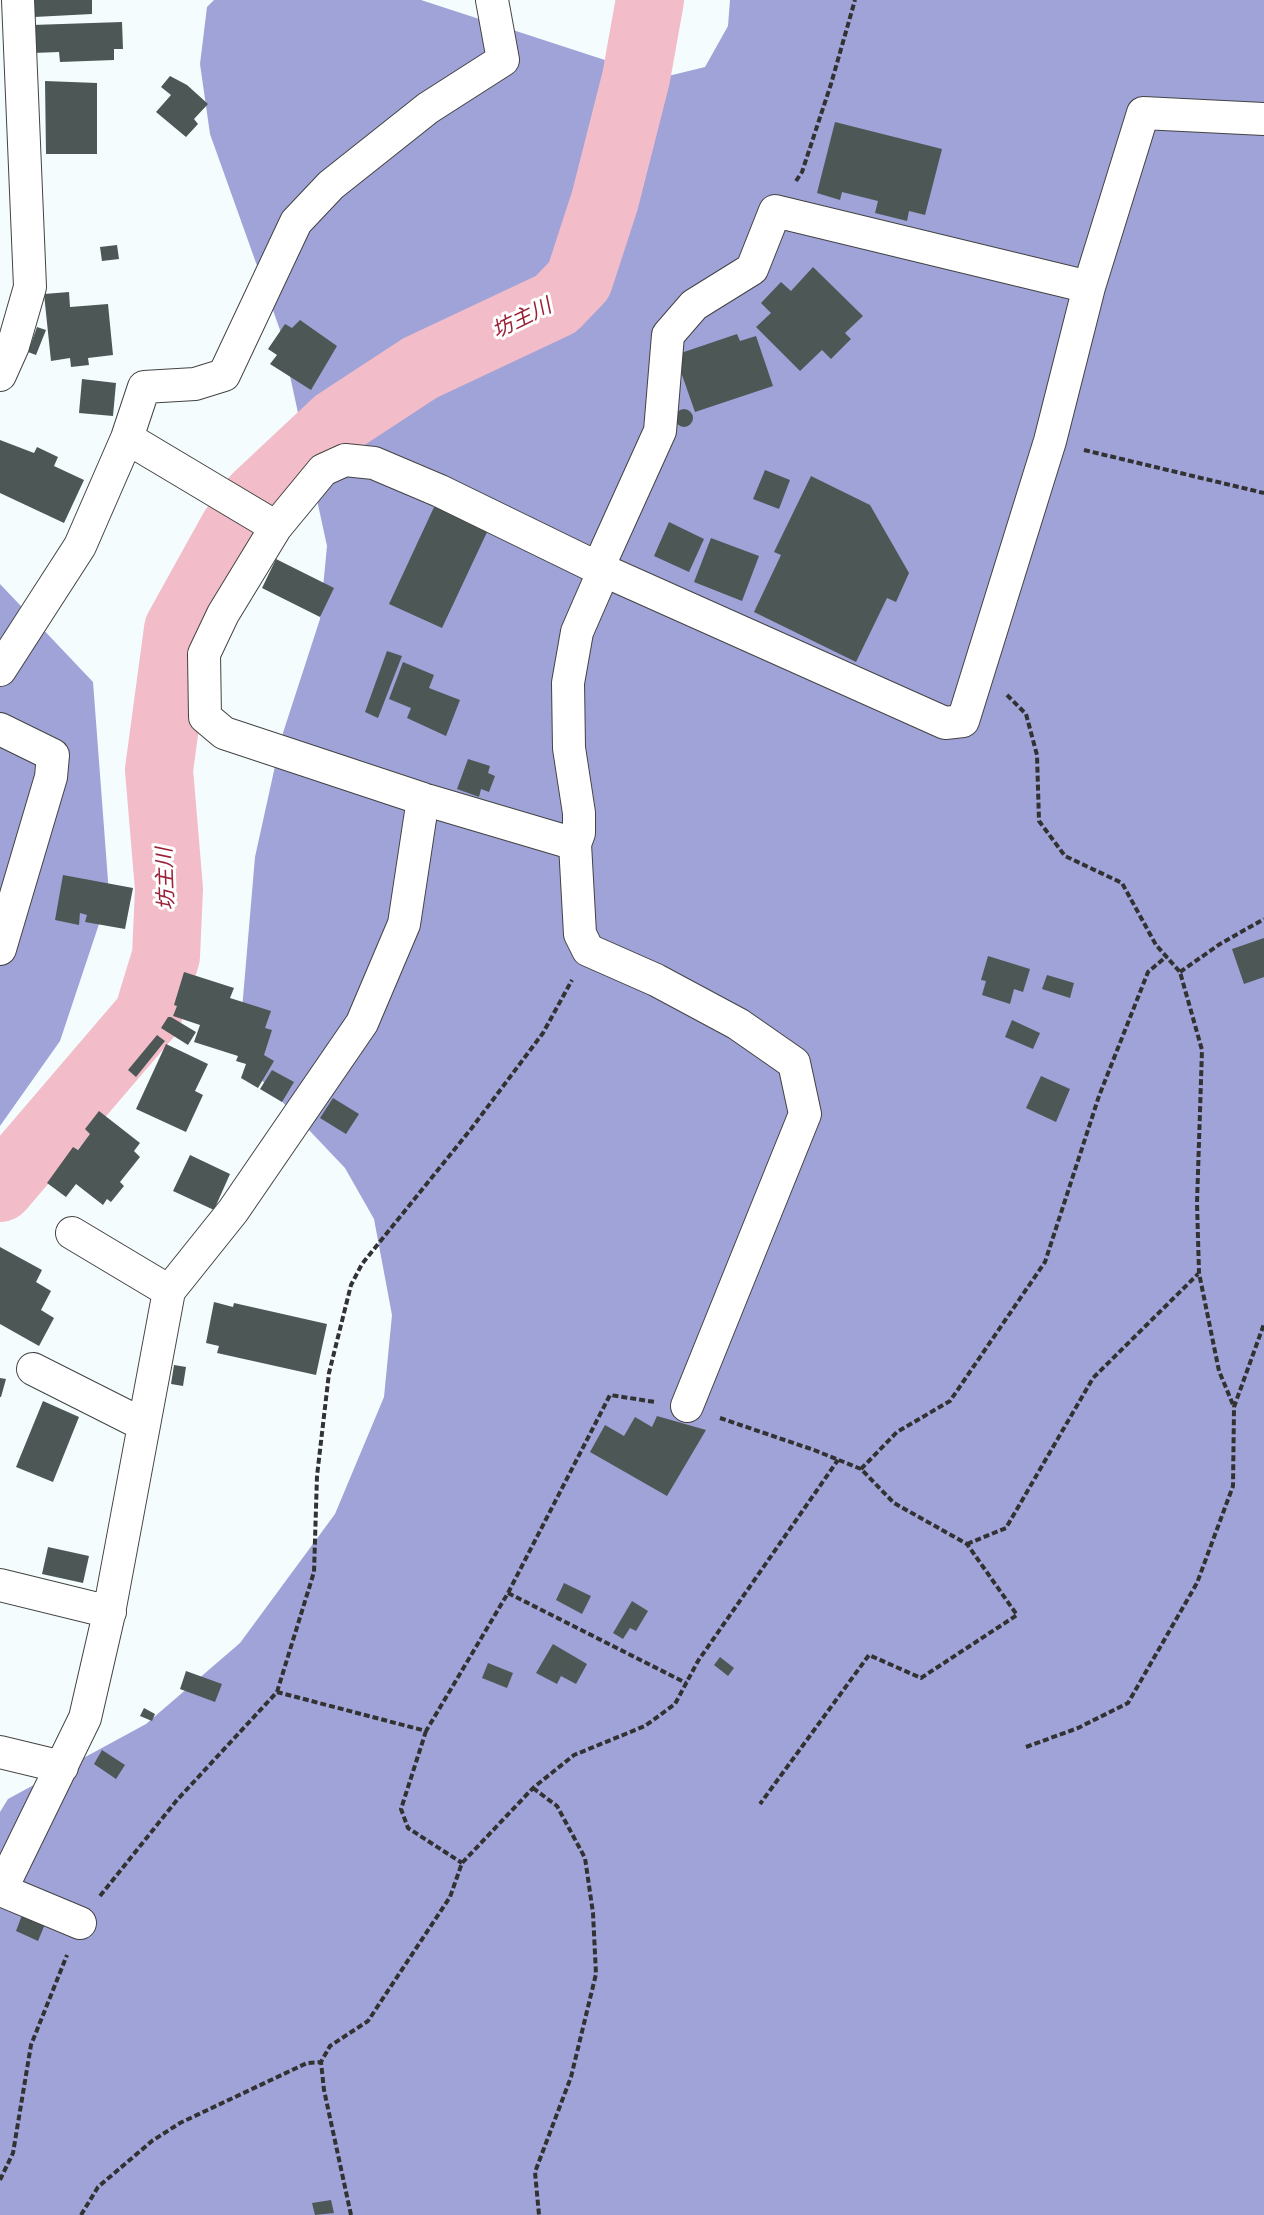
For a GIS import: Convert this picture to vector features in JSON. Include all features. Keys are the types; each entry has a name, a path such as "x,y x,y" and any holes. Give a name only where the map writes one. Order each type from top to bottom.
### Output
{"street":[{"path":"0,375 13,346 30,287 18,0"},
{"path":"0,670 80,546 127,438 144,387 195,384 224,375 296,222 331,185 428,108 503,60 492,0"},
{"path":"575,844 423,799 224,733 206,717 204,654 223,614 276,527 323,470 345,460 374,464 440,491 601,569 945,723 963,721 1050,441 1089,286 1143,113 1264,119"},
{"path":"687,1406 805,1114 794,1064 738,1024 656,980 588,950 580,934 575,844 579,833 579,813 569,748 568,683 577,632 601,569 660,431 668,335 694,305 752,269 775,211 1089,286"},
{"path":"127,438 276,527"},
{"path":"0,729 53,755 51,777 0,949"},
{"path":"80,1923 1,1890 85,1718 110,1612 169,1291 233,1211 362,1023 404,924 423,799"},
{"path":"72,1233 169,1291"},
{"path":"33,1369 144,1425"},
{"path":"0,1585 110,1612"},
{"path":"0,1752 62,1767"}],"path":[{"path":"775,211 802,172 855,0"},
{"path":"1050,441 1264,493"},
{"path":"980,669 1026,714 1037,755 1039,821 1065,856 1122,883 1156,945 1180,972 1202,1050 1197,1203 1199,1273 1220,1371 1234,1407"},
{"path":"1180,972 1220,944 1264,919"},
{"path":"0,2180 13,2153 32,2045 80,1923 177,1800 277,1692 314,1572 318,1476 329,1373 351,1285 362,1264 471,1130 543,1033 588,950"},
{"path":"861,1469 897,1432 950,1401 1045,1262 1099,1096 1144,982 1148,972 1167,956"},
{"path":"967,1544 1006,1528 1093,1378 1199,1273"},
{"path":"1026,1747 1078,1728 1128,1703 1197,1583 1233,1486 1234,1407 1264,1324"},
{"path":"462,1863 408,1828 400,1809 426,1731 508,1593 610,1395 687,1406 861,1469 894,1503 967,1544 1017,1615 921,1678 869,1655 760,1804"},
{"path":"351,2215 324,2090 321,2062 330,2046 368,2021 450,1897 462,1863 533,1788 574,1755 645,1726 675,1704 698,1661 838,1460"},
{"path":"508,1593 686,1683"},
{"path":"277,1692 426,1731"},
{"path":"533,1788 556,1806 585,1858 593,1913 596,1974 571,2077 535,2172 539,2215"},
{"path":"81,2215 98,2187 152,2141 180,2123 307,2063 321,2062"}],"shaded area":[{"path":"214,0 421,0 660,78 705,67 728,26 730,0 1264,0 1264,2215 0,2215 0,1812 8,1799 146,1724 240,1643 335,1514 384,1397 392,1315 374,1219 345,1168 253,1071 240,1033 255,857 281,739 320,619 327,546 280,330 210,134 200,64 207,7"},
{"path":"0,584 93,682 109,894 60,1041 0,1126"}],"building":[{"path":"34,0 92,0 92,14 34,17"},
{"path":"122,22 123,49 114,49 114,60 60,62 59,52 33,53 32,25"},
{"path":"170,76 187,85 208,104 194,119 198,124 186,137 156,112 171,95 161,87"},
{"path":"45,81 97,83 97,154 46,154"},
{"path":"835,122 942,149 925,215 909,211 907,221 875,213 878,201 842,192 840,200 817,193"},
{"path":"117,245 119,259 102,261 100,247"},
{"path":"813,267 863,316 845,333 851,339 831,359 822,350 800,371 756,327 771,313 761,303 781,282 791,291"},
{"path":"69,292 70,307 108,304 113,355 88,358 89,365 71,367 70,358 51,361 44,294"},
{"path":"300,320 337,346 311,390 270,364 277,355 268,349 285,324 292,328"},
{"path":"37,327 46,330 36,355 28,352"},
{"path":"737,334 740,341 756,336 773,386 695,412 675,355"},
{"path":"82,379 116,383 113,416 79,413"},
{"path":"684,409 690,412 693,418 690,424 684,427 678,424 675,418 678,412"},
{"path":"0,440 34,453 37,447 58,457 54,466 84,480 64,523 0,493"},
{"path":"765,470 790,480 779,509 753,499"},
{"path":"811,476 870,505 909,573 896,602 887,598 856,662 754,612 781,555 774,552"},
{"path":"435,505 488,530 442,628 389,604"},
{"path":"669,522 704,539 689,572 654,556"},
{"path":"711,538 759,556 742,601 694,582"},
{"path":"276,559 334,588 320,617 262,588"},
{"path":"387,651 402,656 378,718 365,712"},
{"path":"403,662 434,675 429,688 460,700 446,736 407,718 411,708 389,699"},
{"path":"468,759 490,766 488,773 495,776 489,792 481,789 479,797 457,789"},
{"path":"63,875 133,888 125,929 85,922 87,915 80,913 79,925 55,920"},
{"path":"1264,938 1264,977 1244,984 1232,949"},
{"path":"988,956 1030,969 1023,992 1014,989 1010,1004 982,995 986,981 981,980"},
{"path":"184,972 234,988 230,998 271,1011 265,1028 272,1030 264,1055 274,1061 258,1088 241,1078 246,1064 236,1061 238,1056 194,1042 200,1025 173,1016"},
{"path":"1047,975 1074,983 1070,998 1042,989"},
{"path":"168,1017 196,1032 188,1045 161,1028"},
{"path":"1012,1020 1040,1033 1033,1049 1005,1037"},
{"path":"157,1035 165,1041 136,1077 128,1070"},
{"path":"166,1044 208,1064 195,1091 203,1095 186,1132 136,1109"},
{"path":"272,1070 294,1082 282,1102 260,1089"},
{"path":"1041,1076 1070,1089 1056,1122 1026,1108"},
{"path":"333,1098 359,1114 346,1134 320,1118"},
{"path":"99,1111 140,1143 134,1151 140,1157 120,1182 124,1186 111,1202 107,1199 103,1205 76,1184 66,1197 47,1183 73,1147 78,1150 90,1134 85,1129"},
{"path":"190,1155 230,1174 214,1210 173,1191"},
{"path":"0,1247 42,1270 36,1282 51,1291 41,1310 54,1318 39,1346 0,1324"},
{"path":"214,1302 233,1307 234,1303 327,1324 316,1375 217,1353 219,1346 206,1343"},
{"path":"174,1365 186,1367 183,1386 171,1384"},
{"path":"0,1378 6,1379 1,1397 0,1397"},
{"path":"43,1401 79,1417 53,1482 16,1467"},
{"path":"657,1416 706,1430 667,1496 590,1452 605,1425 624,1436 635,1417 652,1427"},
{"path":"48,1547 89,1556 83,1583 42,1574"},
{"path":"564,1583 591,1596 582,1614 556,1600"},
{"path":"632,1601 648,1611 636,1631 630,1628 623,1639 613,1633"},
{"path":"553,1644 587,1664 576,1684 561,1676 557,1684 536,1673"},
{"path":"720,1657 734,1668 728,1676 714,1665"},
{"path":"488,1663 513,1673 507,1688 482,1678"},
{"path":"186,1671 222,1684 215,1702 180,1689"},
{"path":"144,1708 155,1714 152,1721 140,1716"},
{"path":"102,1750 125,1765 116,1779 94,1764"},
{"path":"22,1915 45,1924 38,1941 16,1931"},
{"path":"331,2200 334,2213 315,2215 312,2203"}],"waterway":[{"name":"坊主川","path":"256,498 336,423 420,368 556,304 579,280 605,200 636,78 650,0"},
{"name":"坊主川","path":"0,1188 148,1015 166,956 169,889 159,770 178,629 234,528"}]}
